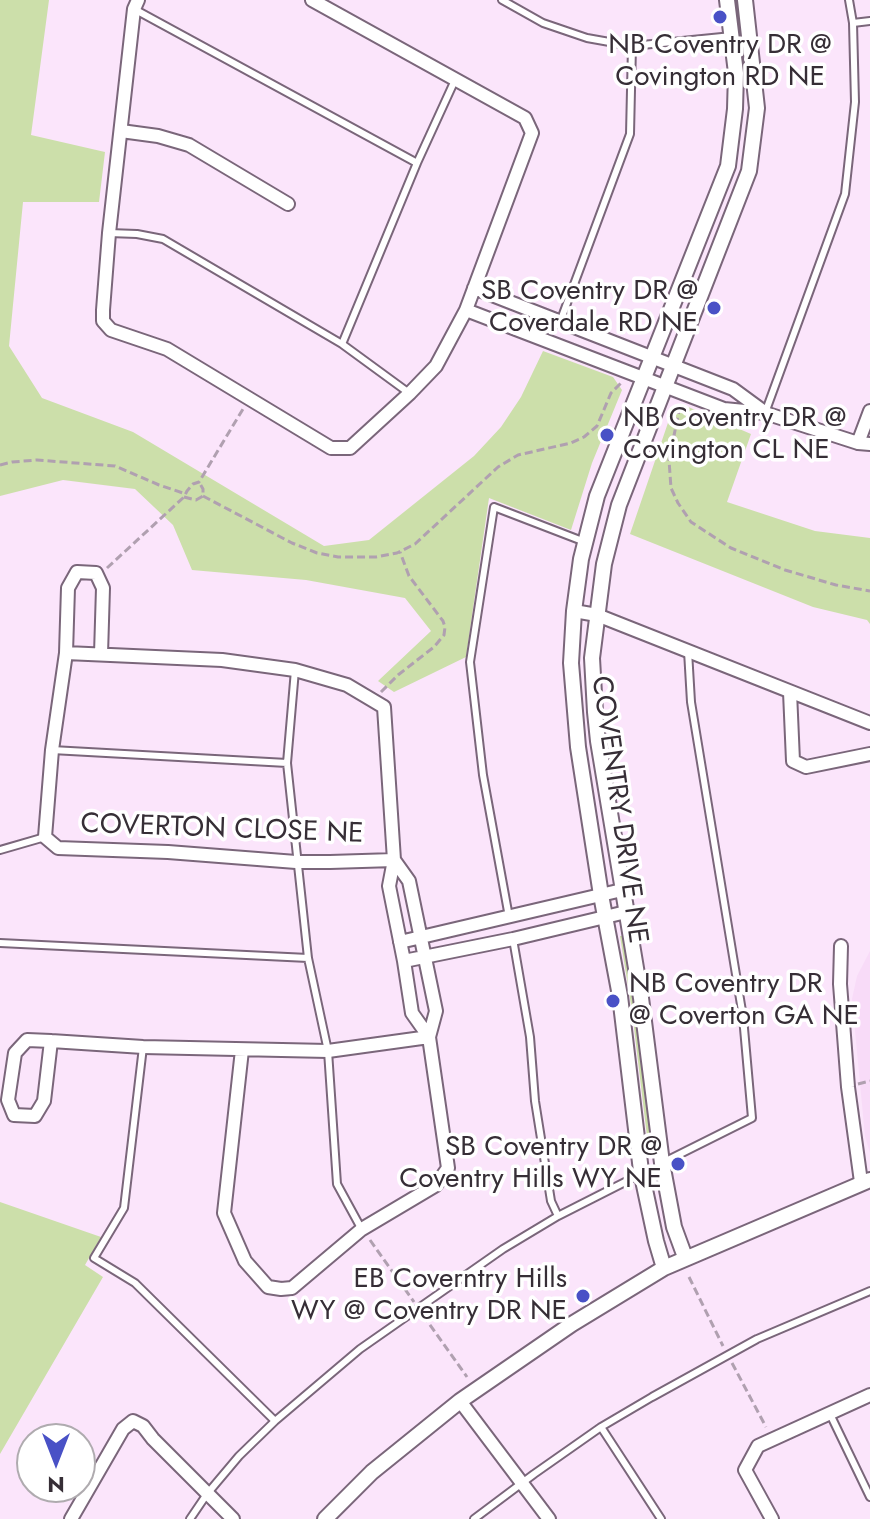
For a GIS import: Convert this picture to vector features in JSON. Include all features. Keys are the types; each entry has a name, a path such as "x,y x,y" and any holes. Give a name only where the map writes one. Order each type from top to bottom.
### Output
{"street":[{"path":"136,4 109,233 103,321 111,330 167,349 331,448 350,448 436,366 466,310 532,133 525,118 312,0"},
{"name":"COVENTRY DRIVE NE","path":"664,1268 641,1171 620,996 578,747 571,663 581,559 597,496 728,166 736,73 727,0"},
{"name":"COVENTRY DRIVE NE","path":"685,1257 674,1227 662,1163 641,998 595,712 592,658 608,550 619,505 749,171 757,108 745,0"},
{"path":"121,131 158,136 189,145 288,204"},
{"path":"474,288 733,389 765,413"},
{"path":"466,310 724,409 765,413 864,443 870,411"},
{"path":"585,542 608,550"},
{"name":"COVERTON CLOSE NE","path":"96,573 77,572 68,588 66,653 52,750 45,837 58,848 168,852 296,862 394,860"},
{"path":"96,573 103,588 101,654"},
{"path":"574,611 597,615 870,723"},
{"path":"66,653 222,660 295,670 347,685 373,701"},
{"path":"790,692 793,761 806,767 870,754"},
{"name":"COVERTON CLOSE NE","path":"373,701 384,707 394,860 389,886 412,1013 429,1037"},
{"name":"COVERTON CLOSE NE","path":"394,860 409,881 436,1011 429,1037"},
{"path":"400,942 622,890"},
{"path":"404,961 626,912"},
{"path":"509,917 513,939"},
{"path":"325,1519 372,1472 460,1401 572,1324 685,1257 866,1181 848,1087 840,984 841,946"},
{"path":"51,1041 44,1101 35,1116 14,1115 8,1100 15,1053 27,1040 51,1041 143,1047 328,1051 429,1037 448,1168 436,1185 362,1229 292,1288 268,1287 245,1261 224,1213 242,1050"},
{"path":"641,1171 662,1163"},
{"path":"772,1519 745,1470 758,1446 870,1395"},
{"path":"460,1401 549,1519"},
{"path":"71,1519 123,1429 133,1421 143,1426 233,1519"}],"lane":[{"path":"502,0 543,23 587,38 632,46 732,36"},
{"path":"765,413 845,194 855,102 853,23 849,0"},
{"path":"136,4 417,163"},
{"path":"853,23 870,21"},
{"path":"560,322 630,134 632,46"},
{"path":"342,344 455,80"},
{"path":"109,233 163,239 342,344 410,393"},
{"path":"509,917 483,775 470,662 494,507 585,542"},
{"path":"662,1163 752,1118 743,1017 691,702 688,651"},
{"path":"295,670 287,763 296,862 308,958 328,1051 337,1184 362,1229"},
{"path":"52,750 287,763"},
{"path":"0,850 45,837"},
{"path":"513,939 530,1037 535,1101 551,1201 558,1216"},
{"path":"0,943 308,958"},
{"path":"143,1047 124,1208 94,1258 135,1283 275,1421"},
{"path":"190,1519 239,1456 360,1349 503,1249 641,1171"},
{"path":"474,1519 601,1427 652,1397 757,1339 870,1291"},
{"path":"829,1413 870,1497"},
{"path":"601,1427 661,1519"}],"path":[{"path":"203,496 317,553 338,557 376,557 400,552 415,544 498,467 518,455 584,437 597,426 611,393 621,382"},
{"path":"96,573 108,567 185,496 193,484 199,482 249,398"},
{"path":"680,405 669,460 671,488 691,522 731,548 785,570 870,591"},
{"path":"0,465 37,460 115,466 196,500 203,496"},
{"path":"199,482 203,496"},
{"path":"373,701 444,635 443,621 409,576 400,552"},
{"path":"858,1084 870,1081"},
{"path":"689,1277 766,1427"}],"shaded area":[{"path":"870,951 870,1153 865,1136 852,999 857,976"}],"green space":[{"path":"0,0 49,0 31,135 105,152 99,202 23,202 9,346 42,398 133,432 324,546 369,540 474,456 501,427 521,397 543,351 613,377 622,390 592,463 571,530 489,498 466,657 394,692 378,681 431,631 405,598 306,580 192,570 173,525 135,489 63,480 0,496"},
{"path":"686,406 751,434 727,502 815,531 870,538 870,624 867,620 813,607 630,534 671,414"},
{"path":"620,936 625,936 636,1001 653,1143 648,1145 632,1011"},
{"path":"0,1202 101,1237 85,1265 103,1277 0,1454"}],"place":[{"name":"NB Coventry DR @ Covington RD NE","path":"720,17"},
{"name":"SB Coventry DR @ Coverdale RD NE","path":"714,308"},
{"name":"NB Coventry DR @ Covington CL NE","path":"607,435"},
{"name":"NB Coventry DR @ Coverton GA NE","path":"613,1001"},
{"name":"SB Coventry DR @ Coventry Hills WY NE","path":"678,1164"},
{"name":"EB Coverntry Hills WY @ Coventry DR NE","path":"583,1296"}]}
